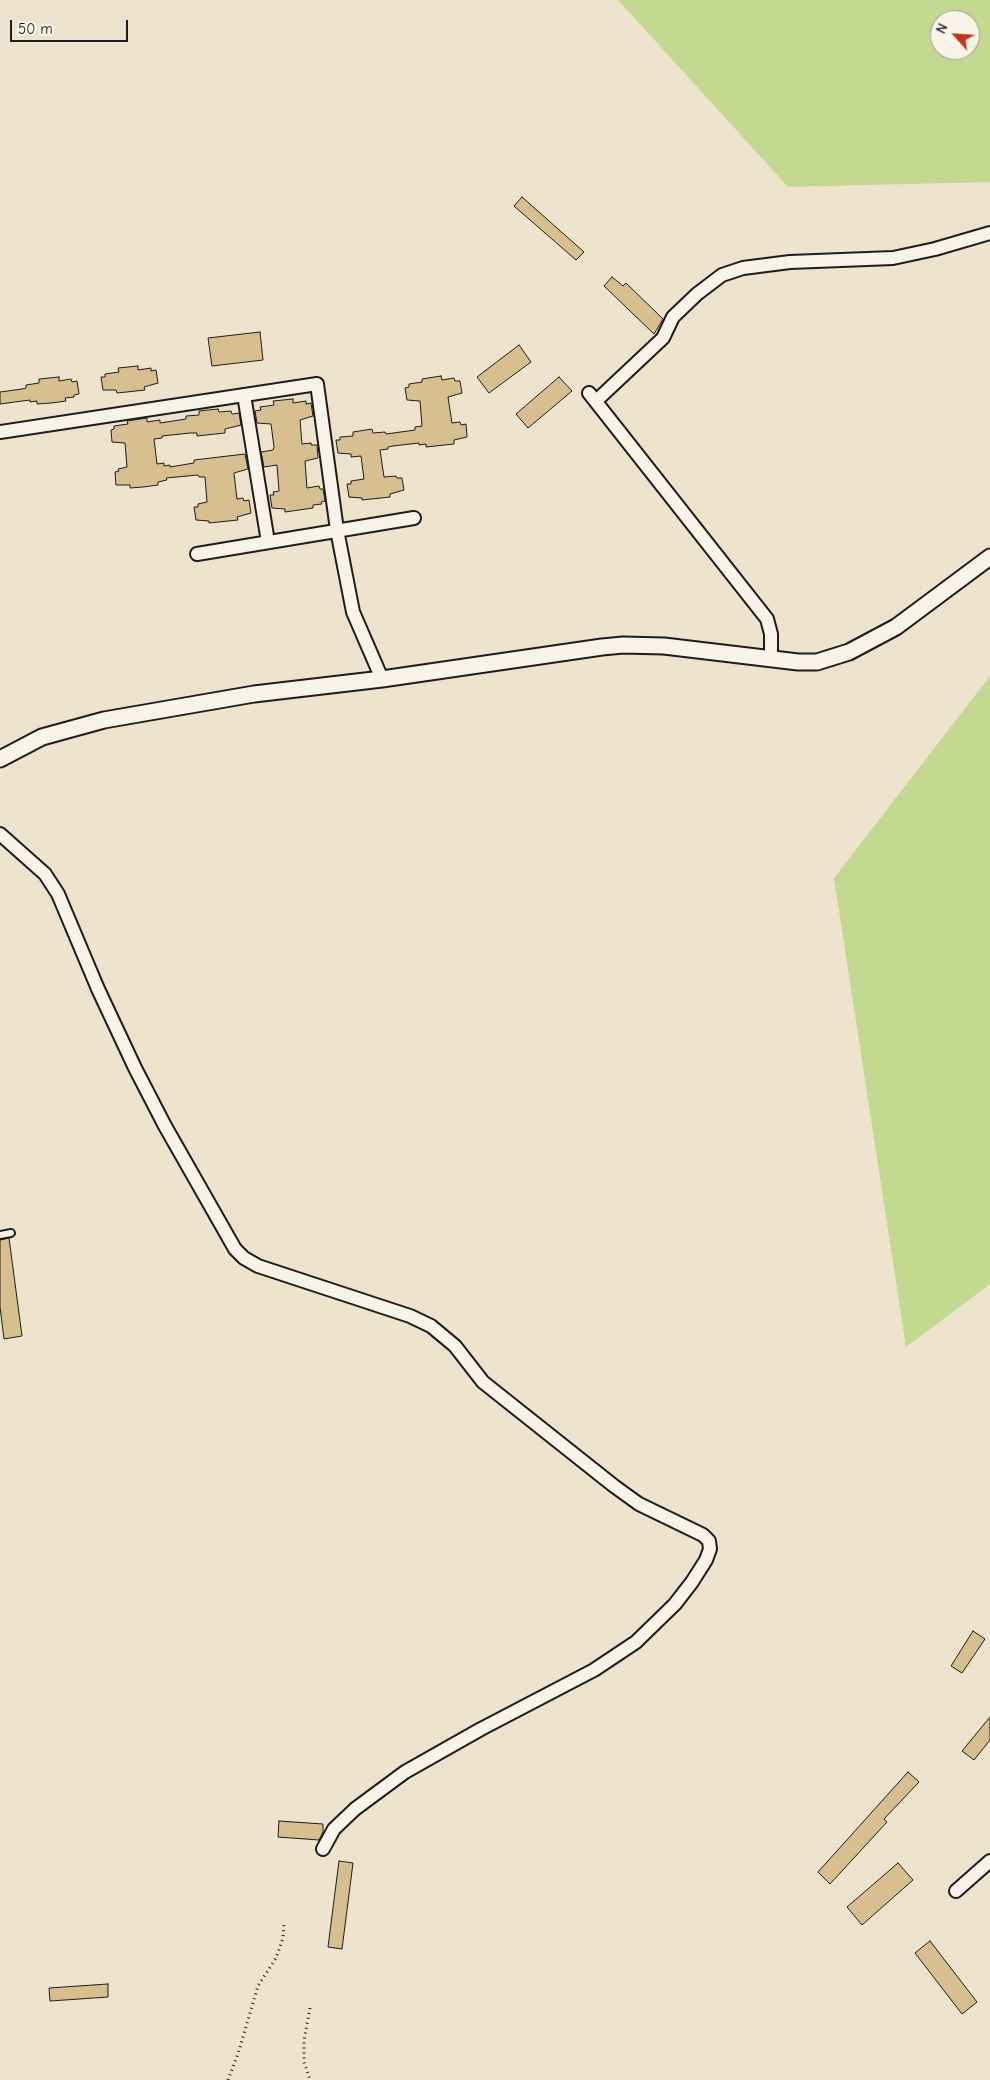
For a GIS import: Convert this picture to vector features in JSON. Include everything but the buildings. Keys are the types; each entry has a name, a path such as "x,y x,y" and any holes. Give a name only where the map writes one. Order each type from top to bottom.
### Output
{"street":[{"path":"771,658 771,634 767,619 592,397 663,338 673,317 697,294 722,275 743,268 790,262 893,258 935,249 990,233"},
{"path":"0,432 318,384 337,530 353,612 382,679"},
{"path":"244,395 268,542"},
{"path":"197,554 414,518"},
{"path":"0,759 42,737 104,720 254,694 382,679 623,645 664,646 798,662 817,662 849,652 896,627 990,557"},
{"path":"0,834 44,874 58,894 135,1068 236,1249 244,1258 258,1266 410,1316 431,1326 455,1346 483,1382 614,1486 639,1504 703,1535 709,1541 710,1549 706,1560 692,1582 675,1604 636,1642 594,1670 490,1724 405,1772 355,1809 334,1829 322,1849"},
{"path":"956,1891 990,1861"}],"lane":[{"path":"0,1235 11,1233"}],"path":[{"path":"228,2080 238,2054 251,2004 258,1986 276,1958 283,1938 284,1923"},
{"path":"310,2008 304,2041 304,2062 310,2080"}],"green space":[{"path":"618,0 990,0 990,182 788,187"},
{"path":"990,676 990,1284 906,1347 834,878"}]}
